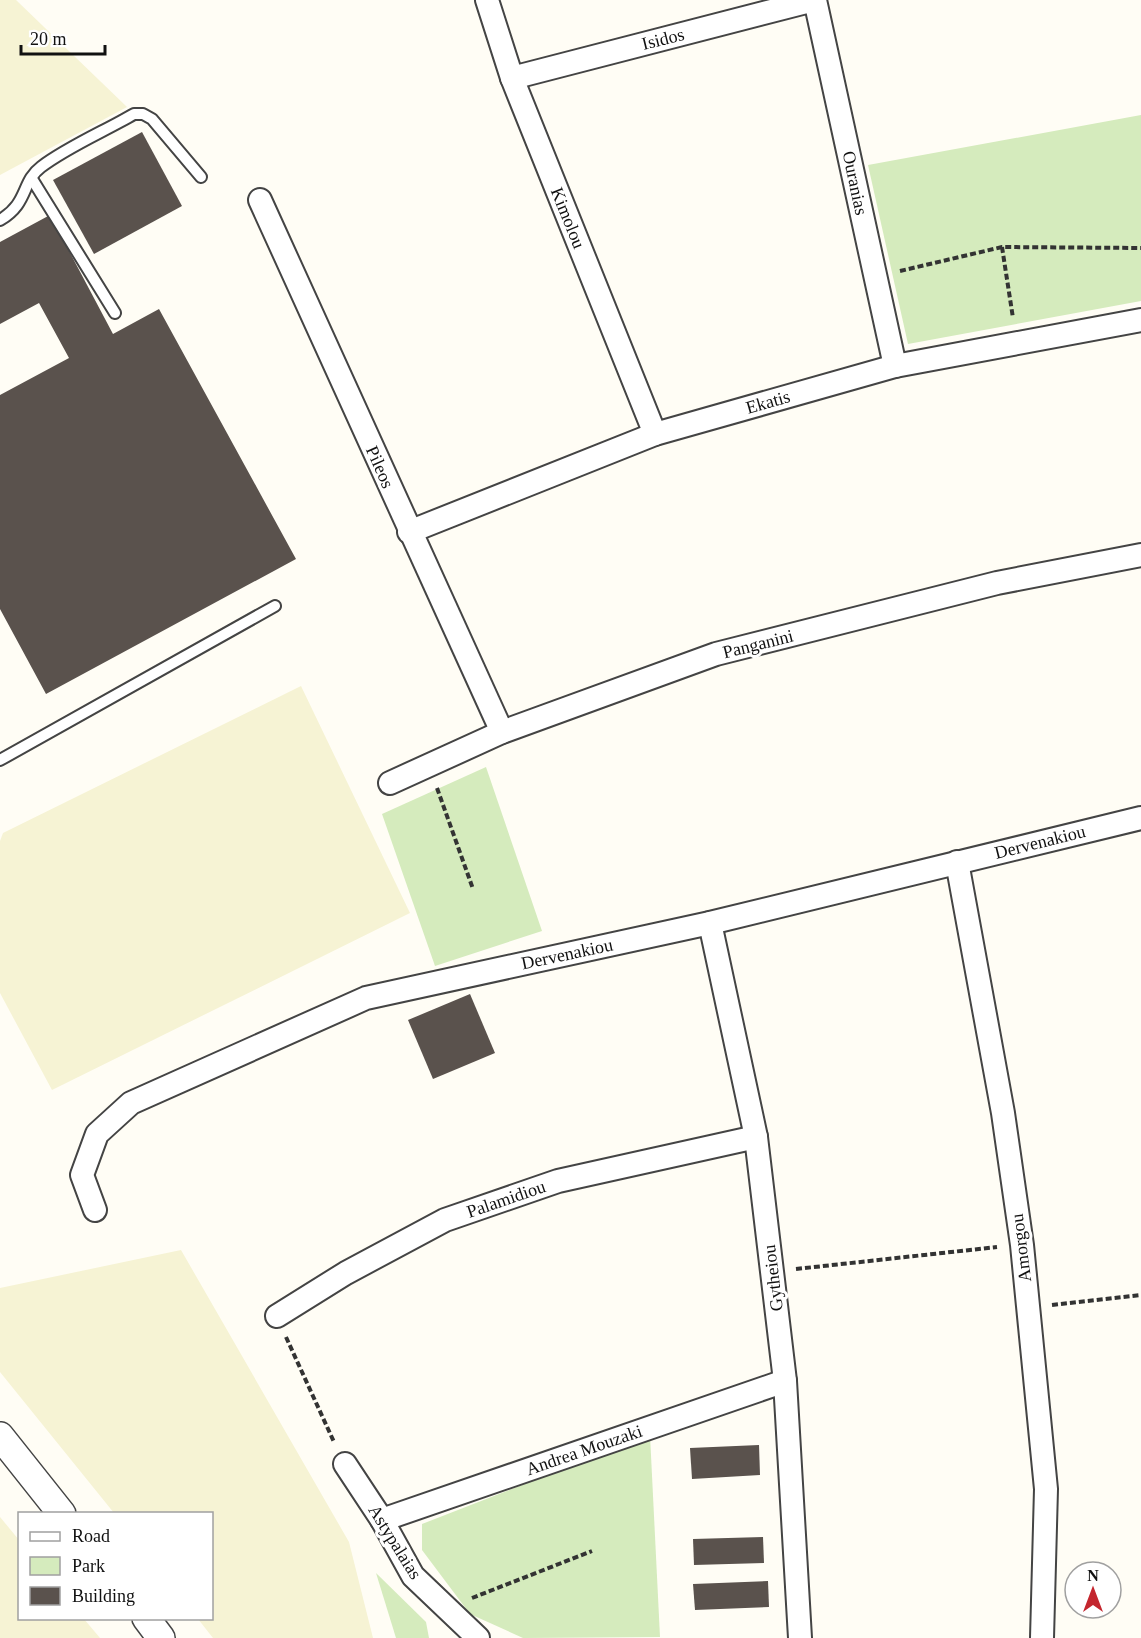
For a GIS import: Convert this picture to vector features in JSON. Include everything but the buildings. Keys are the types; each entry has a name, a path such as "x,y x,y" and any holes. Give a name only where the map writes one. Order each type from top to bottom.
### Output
{"street":[{"name":"Kimolou","path":"487,0 512,78 655,434"},
{"name":"Isidos","path":"512,78 815,0"},
{"name":"Ouranias","path":"815,0 895,366"},
{"name":"Pileos","path":"260,200 409,532 502,732"},
{"name":"Ekatis","path":"409,532 655,434 895,366 1141,320"},
{"name":"Panganini","path":"390,783 502,732 716,654 997,584 1141,555"},
{"name":"Dervenakiou","path":"95,1210 82,1175 97,1134 131,1103 366,998 710,923 1141,818"},
{"name":"Amorgou","path":"957,862 1004,1113 1022,1245 1046,1489 1042,1638"},
{"name":"Gytheiou","path":"710,923 756,1137 785,1381 800,1638"},
{"name":"Palamidiou","path":"277,1316 346,1273 445,1220 558,1180 756,1137"},
{"name":"Andrea Mouzaki","path":"382,1520 785,1381"},
{"path":"0,1436 60,1512"},
{"name":"Astypalaias","path":"345,1464 382,1520 413,1576 478,1638"},
{"path":"148,1620 161,1638"}],"lane":[{"path":"0,220 11,213 23,200 39,167 134,114 142,114 152,119 201,177"},
{"path":"32,178 115,313"},
{"path":"0,760 274,606"}],"path":[{"path":"876,277 1002,247 1141,248"},
{"path":"1002,247 1017,343"},
{"path":"429,765 473,889"},
{"path":"772,1272 1022,1245"},
{"path":"1028,1308 1141,1295"},
{"path":"277,1316 345,1464"},
{"path":"446,1608 592,1551"}],"shaded area":[{"path":"0,0 16,0 127,107 0,175"},
{"path":"301,686 410,913 52,1090 0,993 0,841 3,833"},
{"path":"181,1250 349,1542 373,1638 213,1638 199,1620 213,1620 213,1512 113,1512 0,1372 0,1288"},
{"path":"0,1517 18,1539 18,1620 85,1620 100,1638 0,1638"}],"green space":[{"path":"1141,115 1141,301 908,344 868,165"},
{"path":"486,767 542,931 435,966 382,814"},
{"path":"650,1435 660,1637 523,1638 470,1614 422,1550 422,1524"},
{"path":"376,1573 426,1622 429,1638 396,1638"}]}
